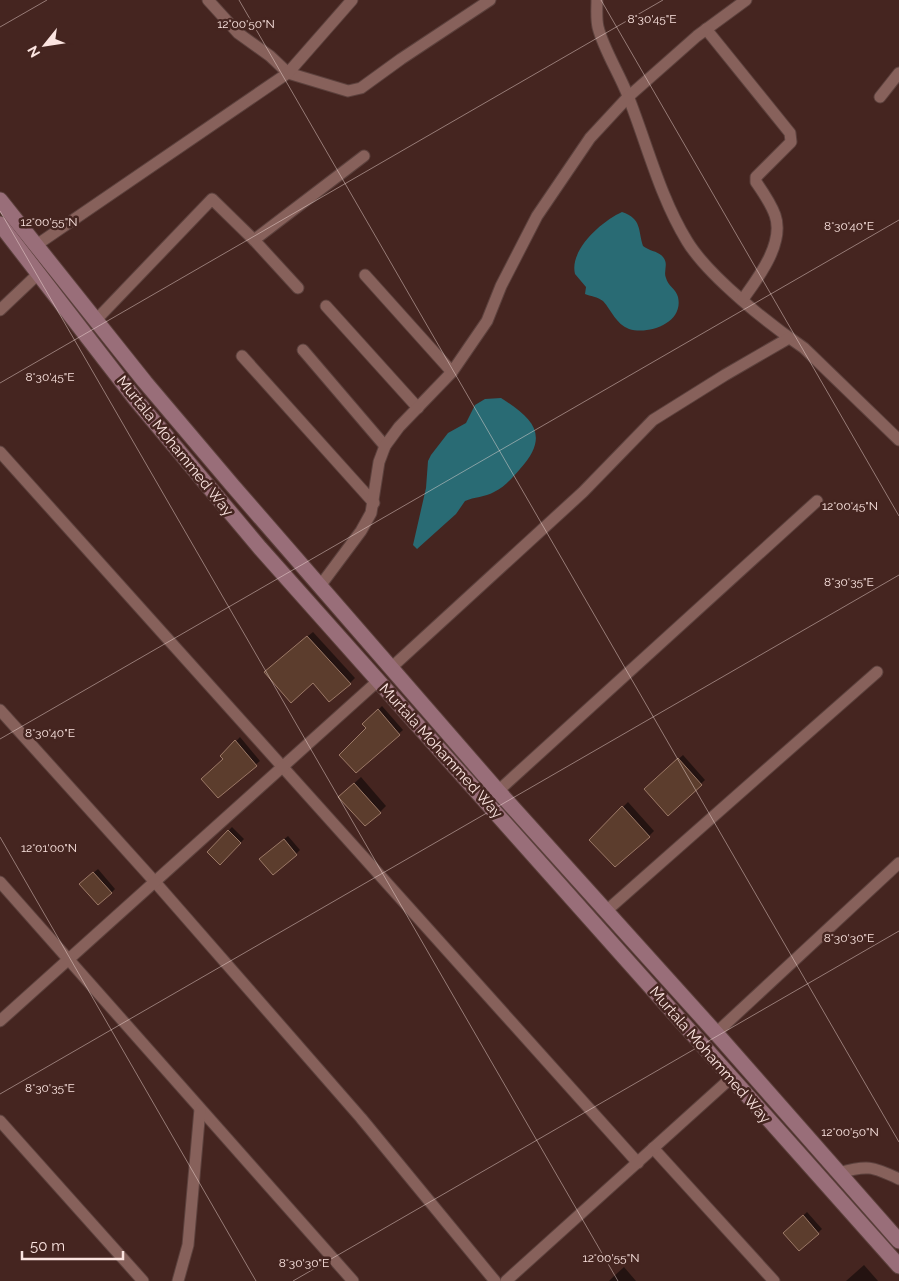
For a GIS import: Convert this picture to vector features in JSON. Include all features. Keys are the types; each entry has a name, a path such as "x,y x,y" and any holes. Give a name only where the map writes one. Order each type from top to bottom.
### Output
{"main road":[{"name":"Murtala Mohammed Way","path":"0,200 151,389 320,586 498,791 716,1032 899,1241"},
{"name":"Murtala Mohammed Way","path":"0,224 136,400 204,483 899,1266"}],"street":[{"path":"208,0 238,33 270,56 288,72 348,92 354,91 490,0"},
{"path":"35,246 288,72 352,0"},
{"path":"597,0 598,26 628,97 666,197 687,241 713,274 789,338 804,348 899,440"},
{"path":"320,586 362,531 371,513 379,462 385,446 452,372 487,321 501,286 537,216 590,138 628,97 706,29 746,0"},
{"path":"706,29 790,133 791,142 756,177 756,182 776,216 777,230 772,250 762,273 743,299"},
{"path":"880,97 899,74"},
{"path":"254,240 364,156"},
{"path":"96,320 212,199 254,240 298,288"},
{"path":"0,310 38,274"},
{"path":"365,275 452,372"},
{"path":"326,306 418,408"},
{"path":"392,667 583,492 653,420 725,374 789,338"},
{"path":"303,350 385,446"},
{"path":"242,356 374,503"},
{"path":"0,452 33,486 280,767 460,963 638,1163"},
{"path":"498,791 818,500"},
{"path":"606,911 877,672"},
{"path":"0,1021 378,680"},
{"path":"0,710 155,882 361,1118 495,1281"},
{"path":"716,1032 899,863"},
{"path":"0,882 353,1281"},
{"path":"506,1281 731,1078"},
{"path":"178,1281 188,1244 200,1109"},
{"path":"0,1121 143,1281"},
{"path":"653,1148 774,1281"},
{"path":"838,1173 862,1166 872,1166 899,1179"}],"water":[{"path":"622,212 633,218 636,222 643,246 659,253 665,260 667,281 678,297 676,314 663,325 655,328 637,330 625,327 617,321 603,301 585,294 586,287 575,274 574,265 582,246 605,222"},
{"path":"501,398 522,413 534,429 536,438 529,457 502,488 491,494 465,501 456,514 417,549 413,545 426,488 428,461 431,455 448,433 466,423 475,405 485,399"}],"building":[{"path":"307,636 351,684 329,702 313,683 291,703 264,672"},
{"path":"378,709 400,735 356,773 339,755 366,728 362,724"},
{"path":"235,740 257,766 218,798 201,779 223,759 220,756"},
{"path":"678,758 702,785 668,816 644,789"},
{"path":"354,783 381,813 365,826 338,797"},
{"path":"622,806 650,837 615,867 589,840"},
{"path":"228,830 241,843 220,865 207,852"},
{"path":"284,839 297,855 273,875 259,859"},
{"path":"93,872 112,893 98,905 79,884"},
{"path":"803,1215 819,1234 799,1251 783,1233"}]}
